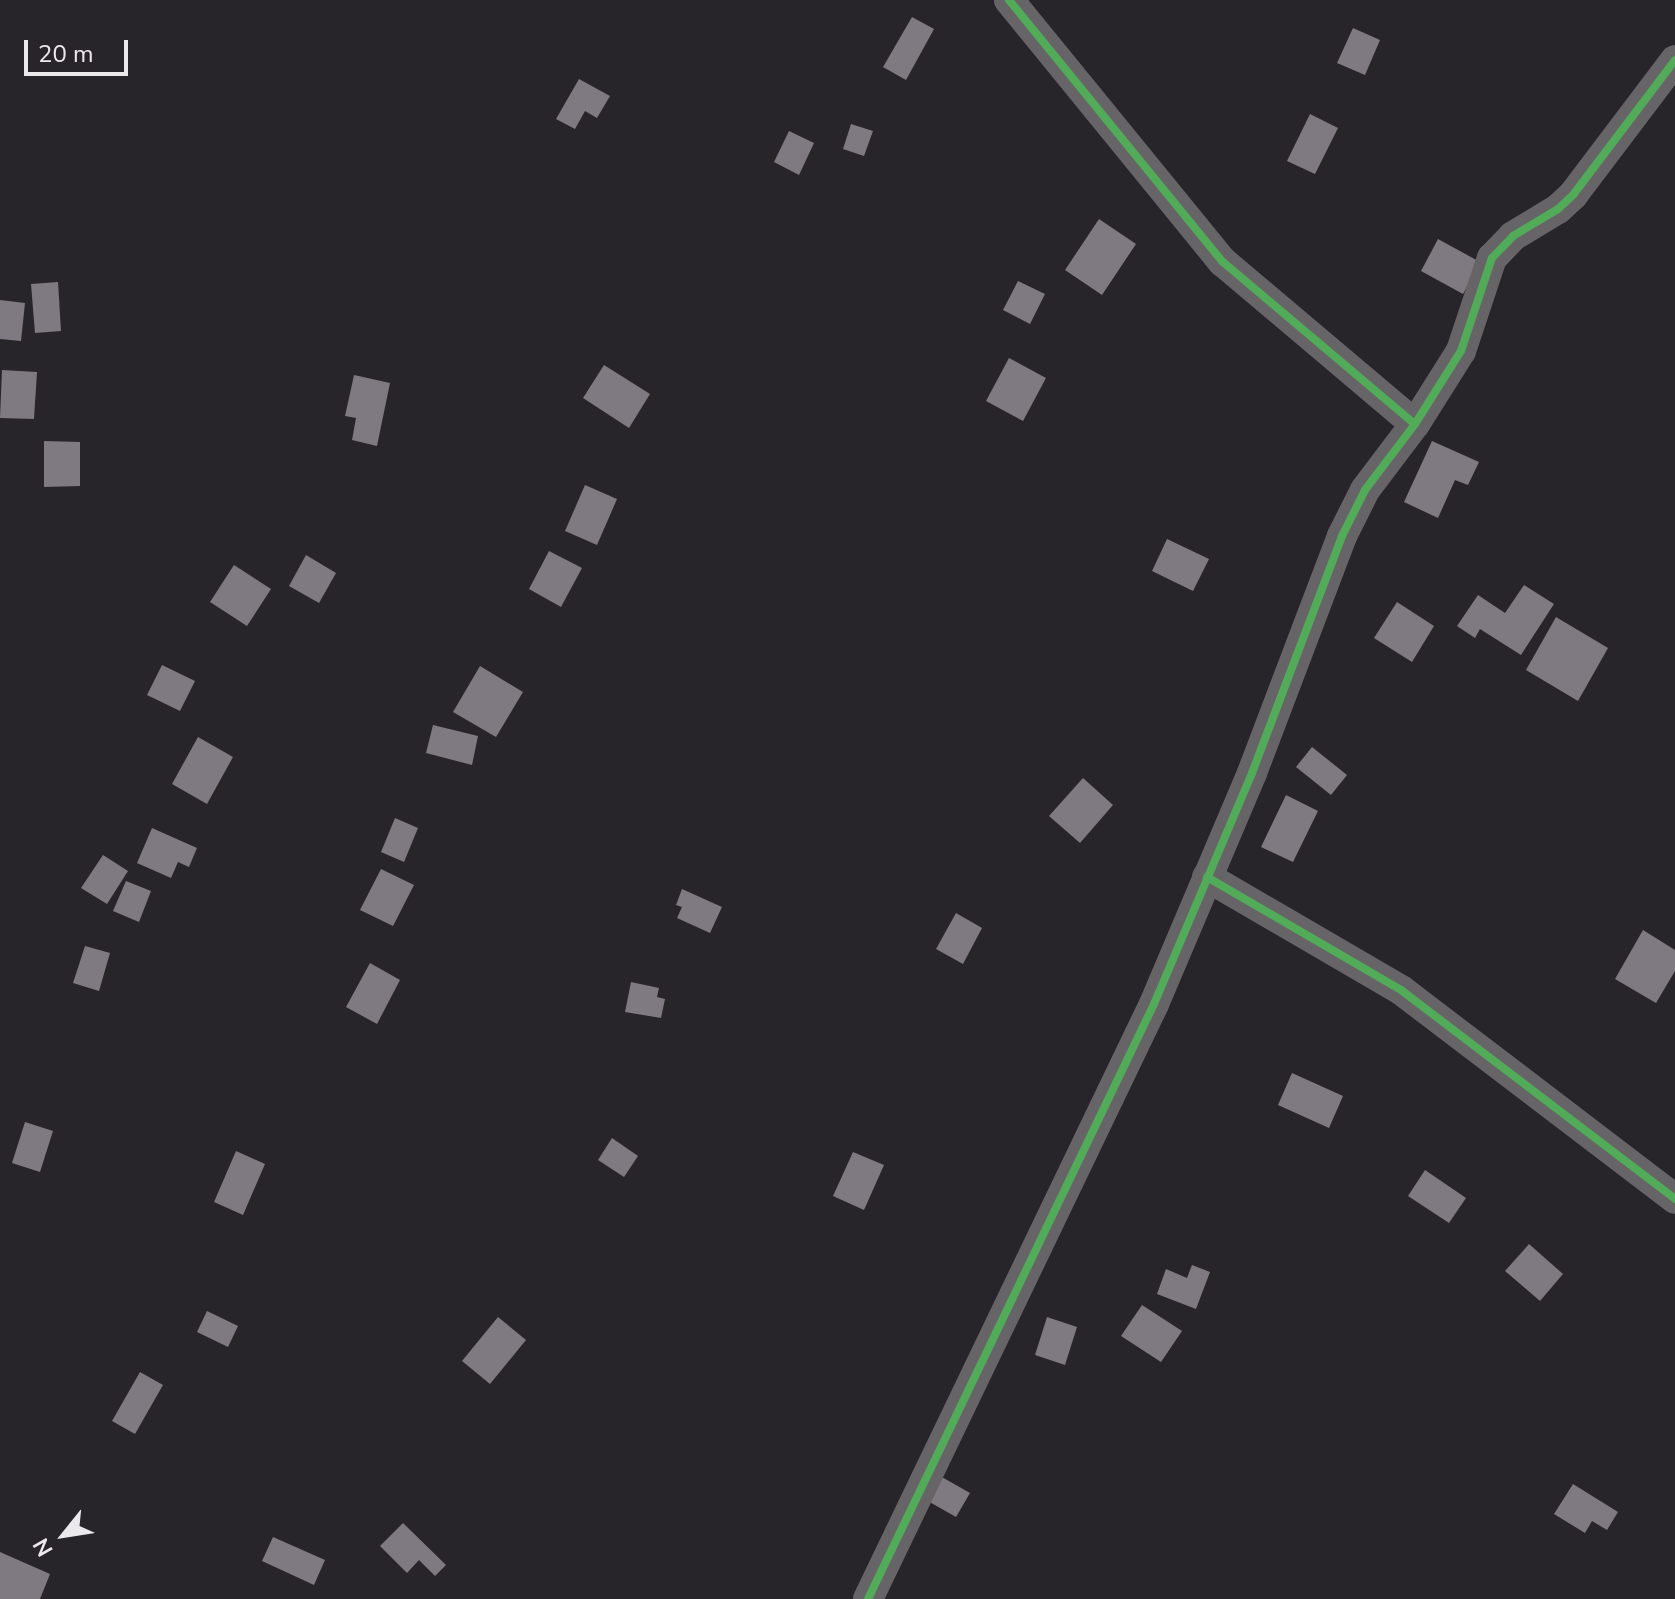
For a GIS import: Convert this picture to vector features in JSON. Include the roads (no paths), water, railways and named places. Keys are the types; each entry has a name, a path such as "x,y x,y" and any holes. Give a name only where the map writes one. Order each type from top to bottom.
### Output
{"street":[{"path":"1009,0 1223,262 1415,424"},
{"path":"868,1599 1154,1004 1252,773 1342,536 1365,490 1415,424 1461,351 1492,258 1513,236 1558,209 1573,195 1675,60"},
{"path":"1207,877 1401,990 1675,1199"}]}
